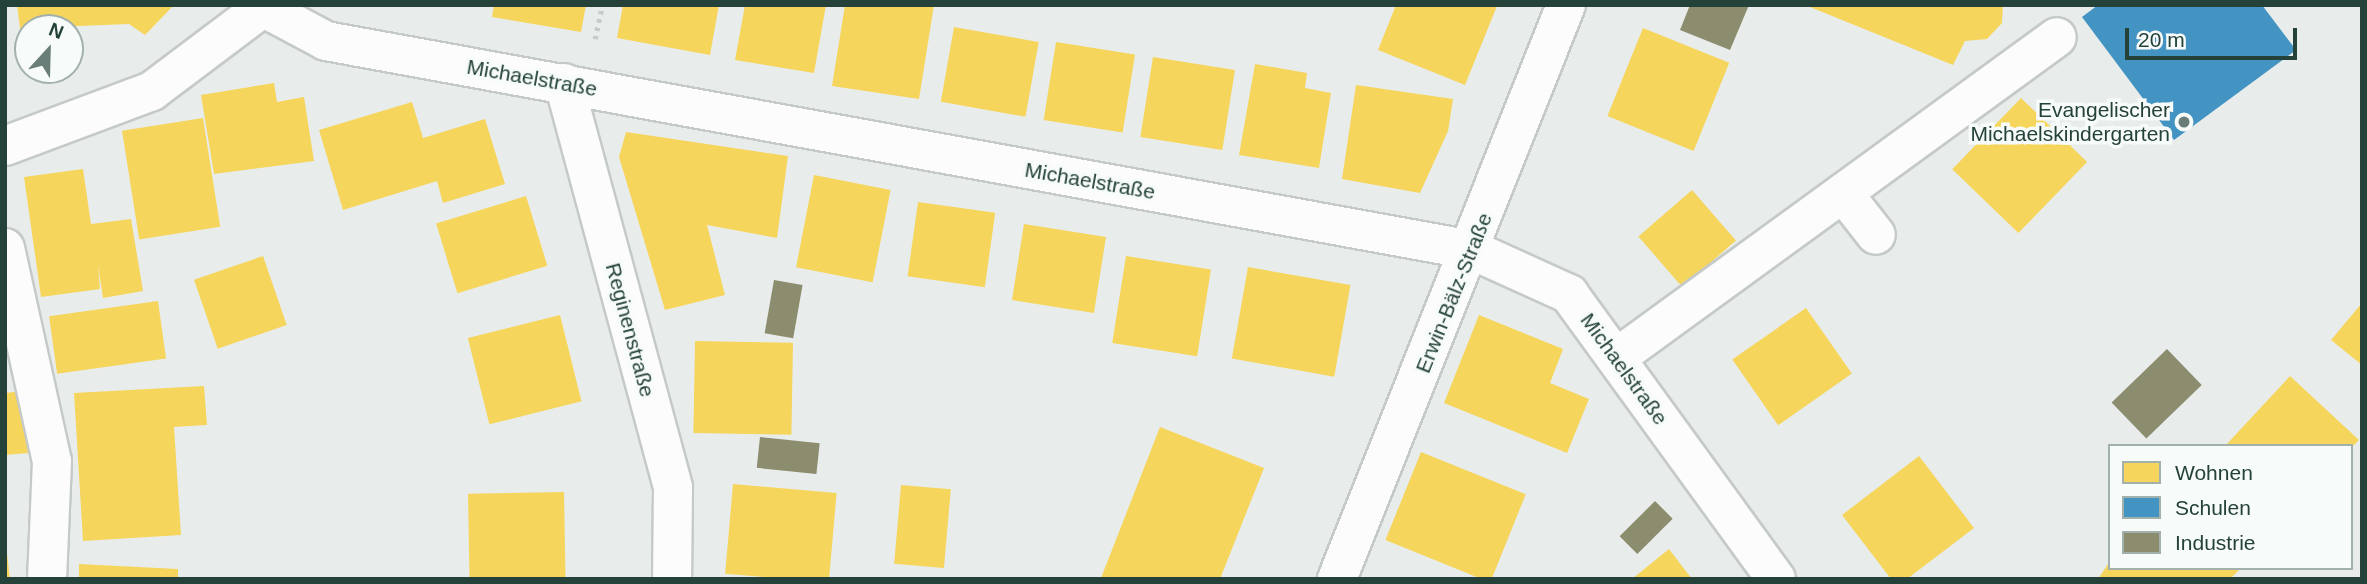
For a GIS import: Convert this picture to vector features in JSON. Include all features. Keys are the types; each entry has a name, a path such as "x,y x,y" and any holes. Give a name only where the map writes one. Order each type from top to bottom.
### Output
{"street":[{"name":"Erwin-Bälz-Straße","path":"1337,579 1472,250 1566,5"},
{"name":"Michaelstraße","path":"265,7 326,41 1472,250 1569,294 1776,579"},
{"path":"5,146 152,91 265,7"},
{"path":"1616,358 2057,37"},
{"name":"Reginenstraße","path":"564,83 673,488 672,579"},
{"path":"1843,193 1876,236"},
{"path":"5,248 52,461 47,579"}],"building: Wohnen":[{"path":"17,5 174,5 145,35 129,24 84,26 84,14 18,14"},
{"path":"494,5 586,5 581,32 492,17"},
{"path":"623,5 719,5 710,55 617,38"},
{"path":"745,5 826,5 814,73 735,60"},
{"path":"845,5 934,5 919,99 832,86"},
{"path":"1396,5 1497,6 1465,85 1378,50"},
{"path":"1805,5 2003,5 2002,23 1987,39 1965,41 1953,65"},
{"path":"954,27 1039,42 1025,117 941,102"},
{"path":"1643,28 1729,63 1694,151 1607,116"},
{"path":"1056,42 1135,55 1123,133 1044,120"},
{"path":"1153,57 1235,70 1222,150 1140,137"},
{"path":"1255,64 1307,73 1305,88 1331,93 1319,168 1239,155"},
{"path":"274,83 277,102 304,97 314,161 214,174 201,95"},
{"path":"1356,85 1453,99 1448,131 1420,193 1342,179"},
{"path":"2021,98 2087,162 2018,233 1952,169"},
{"path":"412,102 423,138 485,119 505,184 443,203 437,181 343,210 319,130"},
{"path":"203,118 220,227 139,239 122,131"},
{"path":"626,132 788,156 777,238 707,225 725,295 665,310 619,157"},
{"path":"83,169 91,224 131,219 143,291 103,298 98,265 100,289 41,297 24,177"},
{"path":"814,175 891,190 873,282 796,267"},
{"path":"1692,190 1736,241 1682,287 1638,237"},
{"path":"526,196 547,266 457,293 436,223"},
{"path":"918,202 995,213 985,287 908,276"},
{"path":"1024,224 1106,237 1094,313 1012,300"},
{"path":"263,256 287,325 218,349 194,280"},
{"path":"1126,256 1211,269 1197,356 1112,343"},
{"path":"1248,267 1350,285 1334,377 1232,359"},
{"path":"158,301 166,358 57,374 49,316"},
{"path":"2362,303 2362,365 2331,340"},
{"path":"1806,308 1852,374 1778,425 1732,360"},
{"path":"560,315 582,401 489,424 468,338"},
{"path":"1479,315 1563,349 1550,383 1589,399 1567,453 1444,403"},
{"path":"695,341 793,343 791,435 693,433"},
{"path":"2290,376 2359,440 2353,446 2227,444"},
{"path":"204,386 207,425 174,427 181,535 83,541 74,393"},
{"path":"22,391 28,453 5,455 5,393"},
{"path":"1160,427 1264,468 1220,579 1101,578"},
{"path":"1421,452 1526,494 1492,579 1482,579 1385,540"},
{"path":"1919,456 1974,528 1907,579 1891,579 1842,515"},
{"path":"733,484 837,493 829,579 786,579 725,574"},
{"path":"901,485 951,489 944,568 894,564"},
{"path":"564,492 566,579 470,579 468,494"},
{"path":"1669,549 1692,579 1632,579"},
{"path":"7,553 10,579 5,579"},
{"path":"79,564 178,569 178,579 79,579"},
{"path":"2108,564 2108,570 2239,570 2230,579 2098,579"}],"building: Schulen":[{"path":"2098,5 2262,5 2296,50 2174,140 2082,17"}],"building: Industrie":[{"path":"1690,5 1749,5 1730,50 1680,30"},
{"path":"774,280 803,285 793,338 765,333"},
{"path":"2167,349 2202,385 2146,438 2112,402"},
{"path":"760,437 820,443 816,474 757,468"},
{"path":"1655,501 1673,519 1637,554 1620,536"}],"place":[{"name":"Evangelischer Michaelskindergarten","path":"2184,122"}]}
